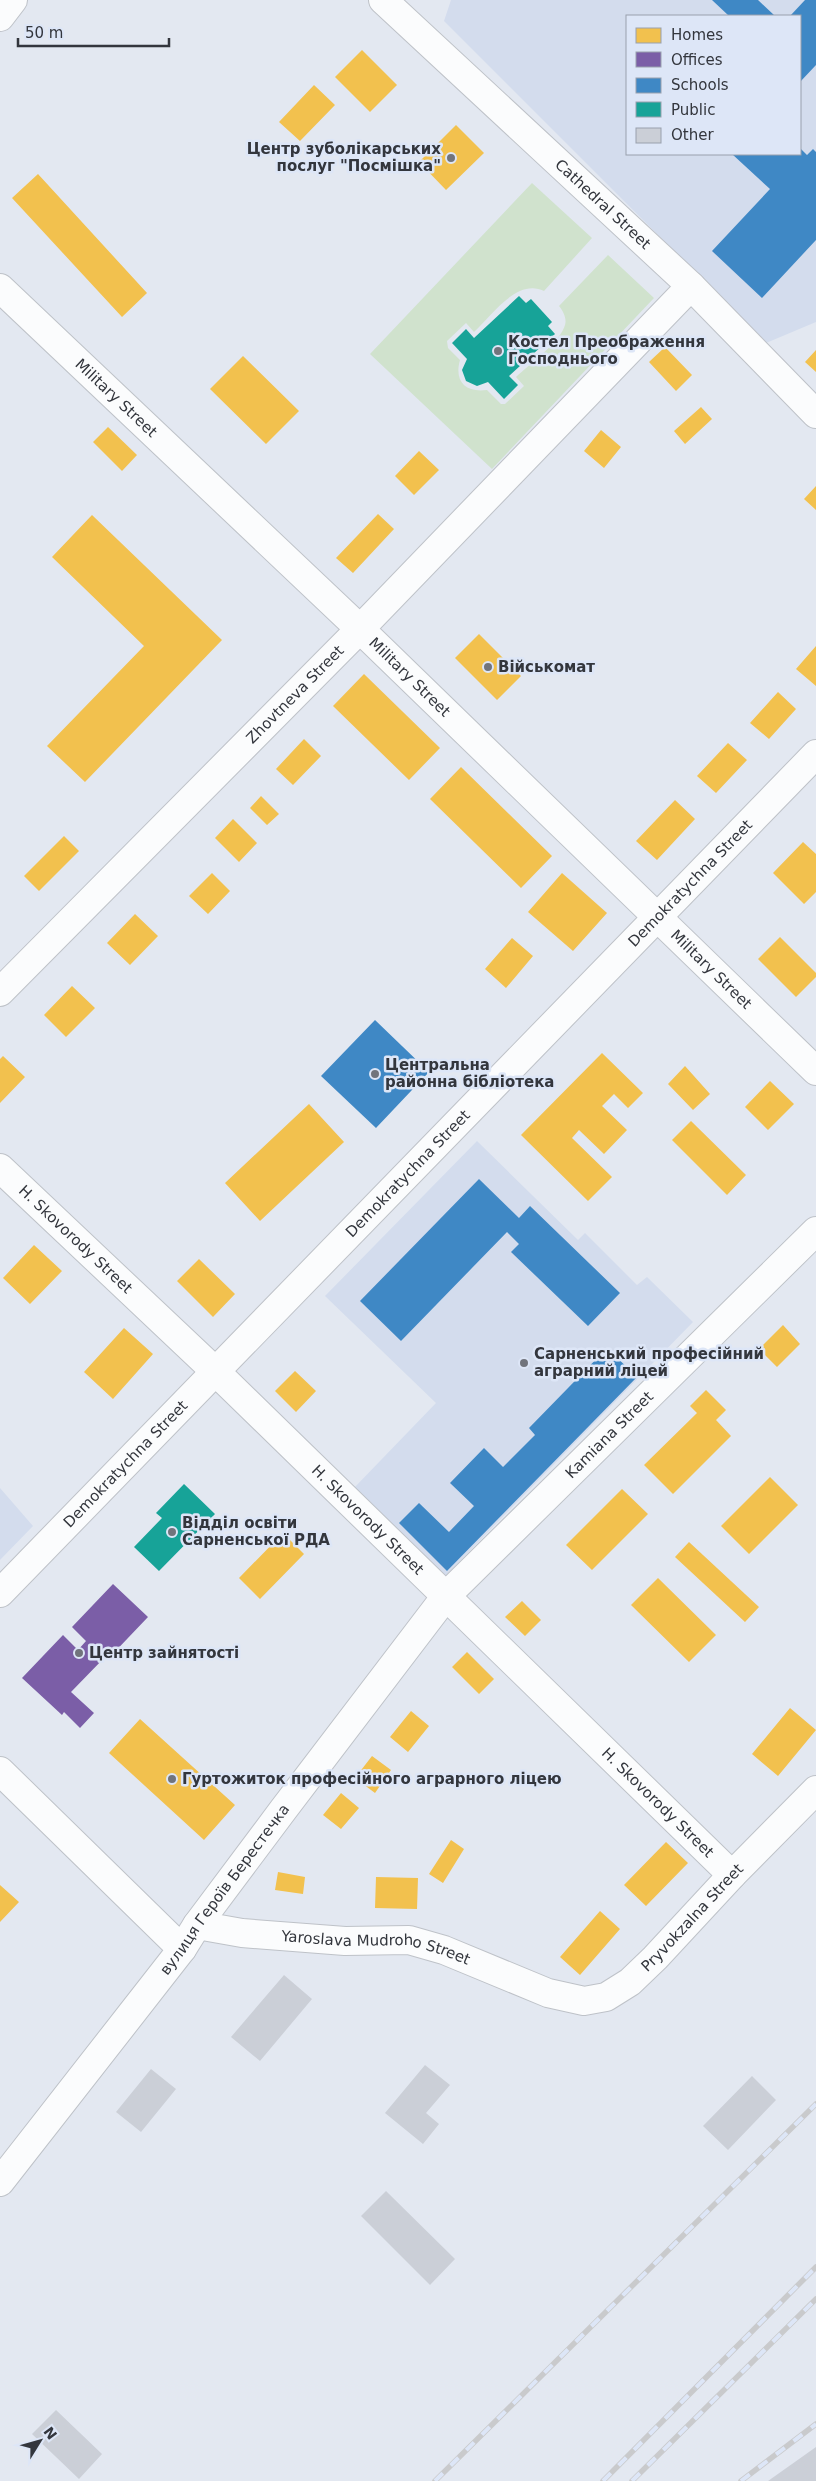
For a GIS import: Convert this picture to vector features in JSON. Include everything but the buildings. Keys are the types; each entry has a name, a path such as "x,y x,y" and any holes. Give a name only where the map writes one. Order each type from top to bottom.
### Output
{"street":[{"path":"0,17 12,0"},
{"name":"Cathedral Street","path":"383,0 691,286 816,414"},
{"name":"Zhovtneva Street","path":"0,992 360,629 691,286"},
{"name":"Military Street","path":"0,288 360,629 657,919 816,1071"},
{"name":"Demokratychna Street","path":"0,1592 816,754"},
{"name":"H. Skovorody Street","path":"0,1168 216,1372 732,1875"},
{"name":"Kamiana Street","path":"446,1596 816,1231"},
{"name":"вулиця Героїв Берестечка","path":"0,2182 182,1949 197,1925 446,1596"},
{"path":"0,1771 182,1949"},
{"name":"Pryvokzalna Street","path":"548,1992 584,2001 606,1997 630,1982 816,1790"},
{"name":"Yaroslava Mudroho Street","path":"197,1925 242,1933 345,1941 409,1940 444,1950 548,1992"}],"shaded area":[{"path":"451,0 816,0 816,322 766,343 444,21"},
{"name":"Сарненський професійний аграрний ліцей","path":"477,1141 578,1240 585,1233 637,1285 647,1277 693,1322 444,1577 353,1489 436,1403 325,1296"},
{"path":"0,1488 33,1526 0,1560"}],"green space":[{"path":"532,183 592,238 544,291 534,288 515,294 497,308 474,332 466,323 447,341 448,348 460,360 459,374 463,384 473,390 487,390 501,404 505,404 524,386 516,377 551,345 562,331 565,320 559,306 608,255 654,298 492,469 370,354"}],"railway":[{"path":"435,2481 816,2104"},
{"path":"603,2481 816,2267"},
{"path":"632,2481 816,2299"},
{"path":"741,2481 816,2424"}],"place":[{"name":"Центр зуболікарських послуг \"Посмішка\"","path":"451,158"},
{"name":"Костел Преображення Господнього","path":"498,351"},
{"name":"Військомат","path":"488,667"},
{"name":"Центральна районна бібліотека","path":"375,1074"},
{"name":"Сарненський професійний аграрний ліцей","path":"524,1363"},
{"name":"Відділ освіти Сарненської РДА","path":"172,1532"},
{"name":"Центр зайнятості","path":"79,1653"},
{"name":"Гуртожиток професійного аграрного ліцею","path":"172,1779"}]}
